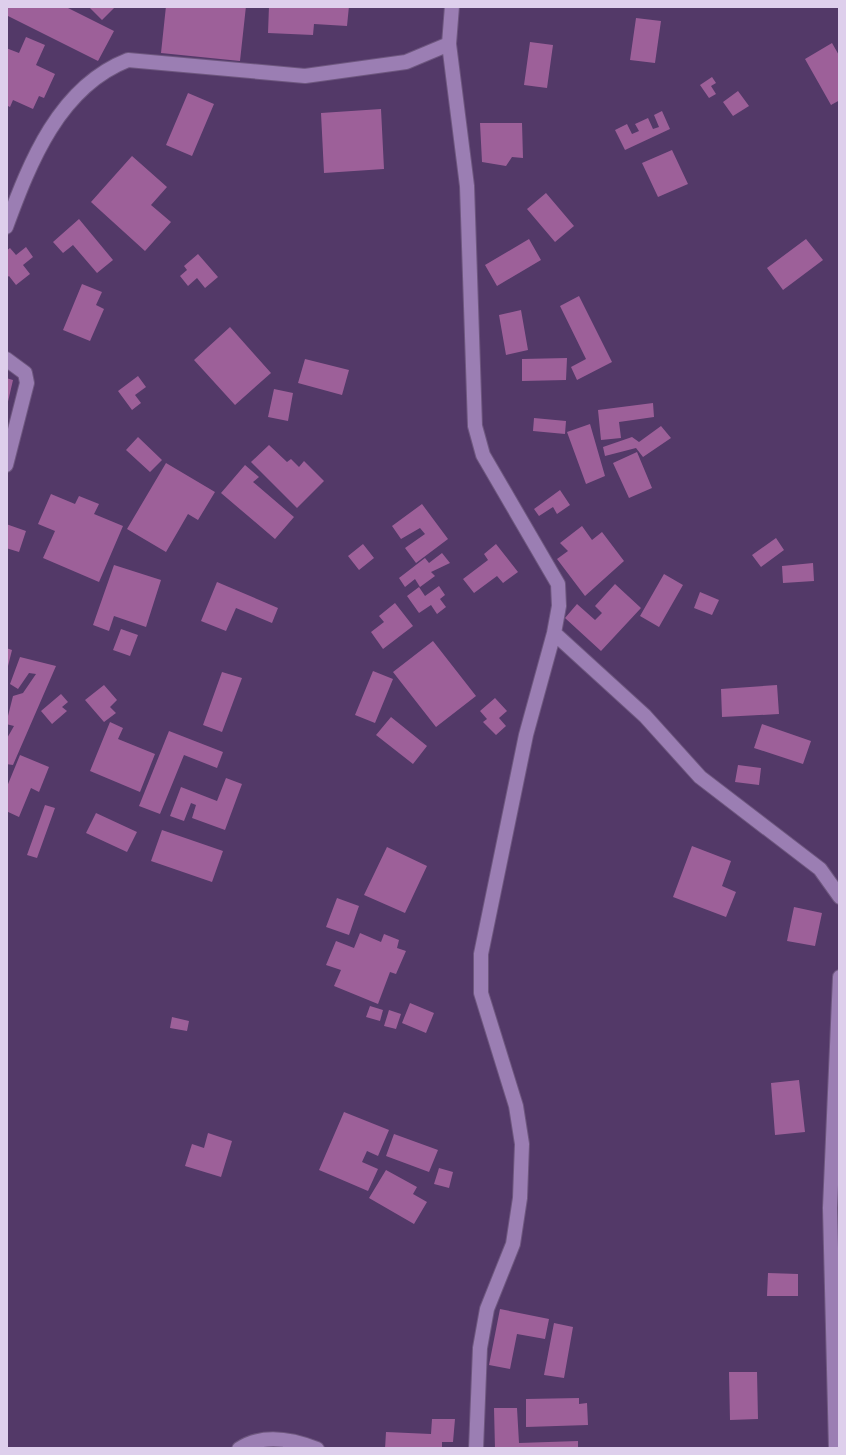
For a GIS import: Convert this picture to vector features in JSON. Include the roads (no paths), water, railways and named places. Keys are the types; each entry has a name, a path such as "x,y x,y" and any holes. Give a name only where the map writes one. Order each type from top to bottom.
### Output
{"street":[{"path":"452,6 449,44 467,186 475,426 483,455 558,584 559,606 526,735 481,954 481,993 516,1106 522,1144 520,1198 513,1244 487,1309 480,1348 476,1449"},
{"path":"6,227 26,174 56,122 82,86 104,70 128,60 305,76 406,62 449,44"},
{"path":"6,359 25,373 27,383 6,465"},
{"path":"554,633 645,716 700,777 820,869 840,897"},
{"path":"836,1449 830,1208 840,977"},
{"path":"239,1449 264,1439 300,1442 317,1449"}]}
